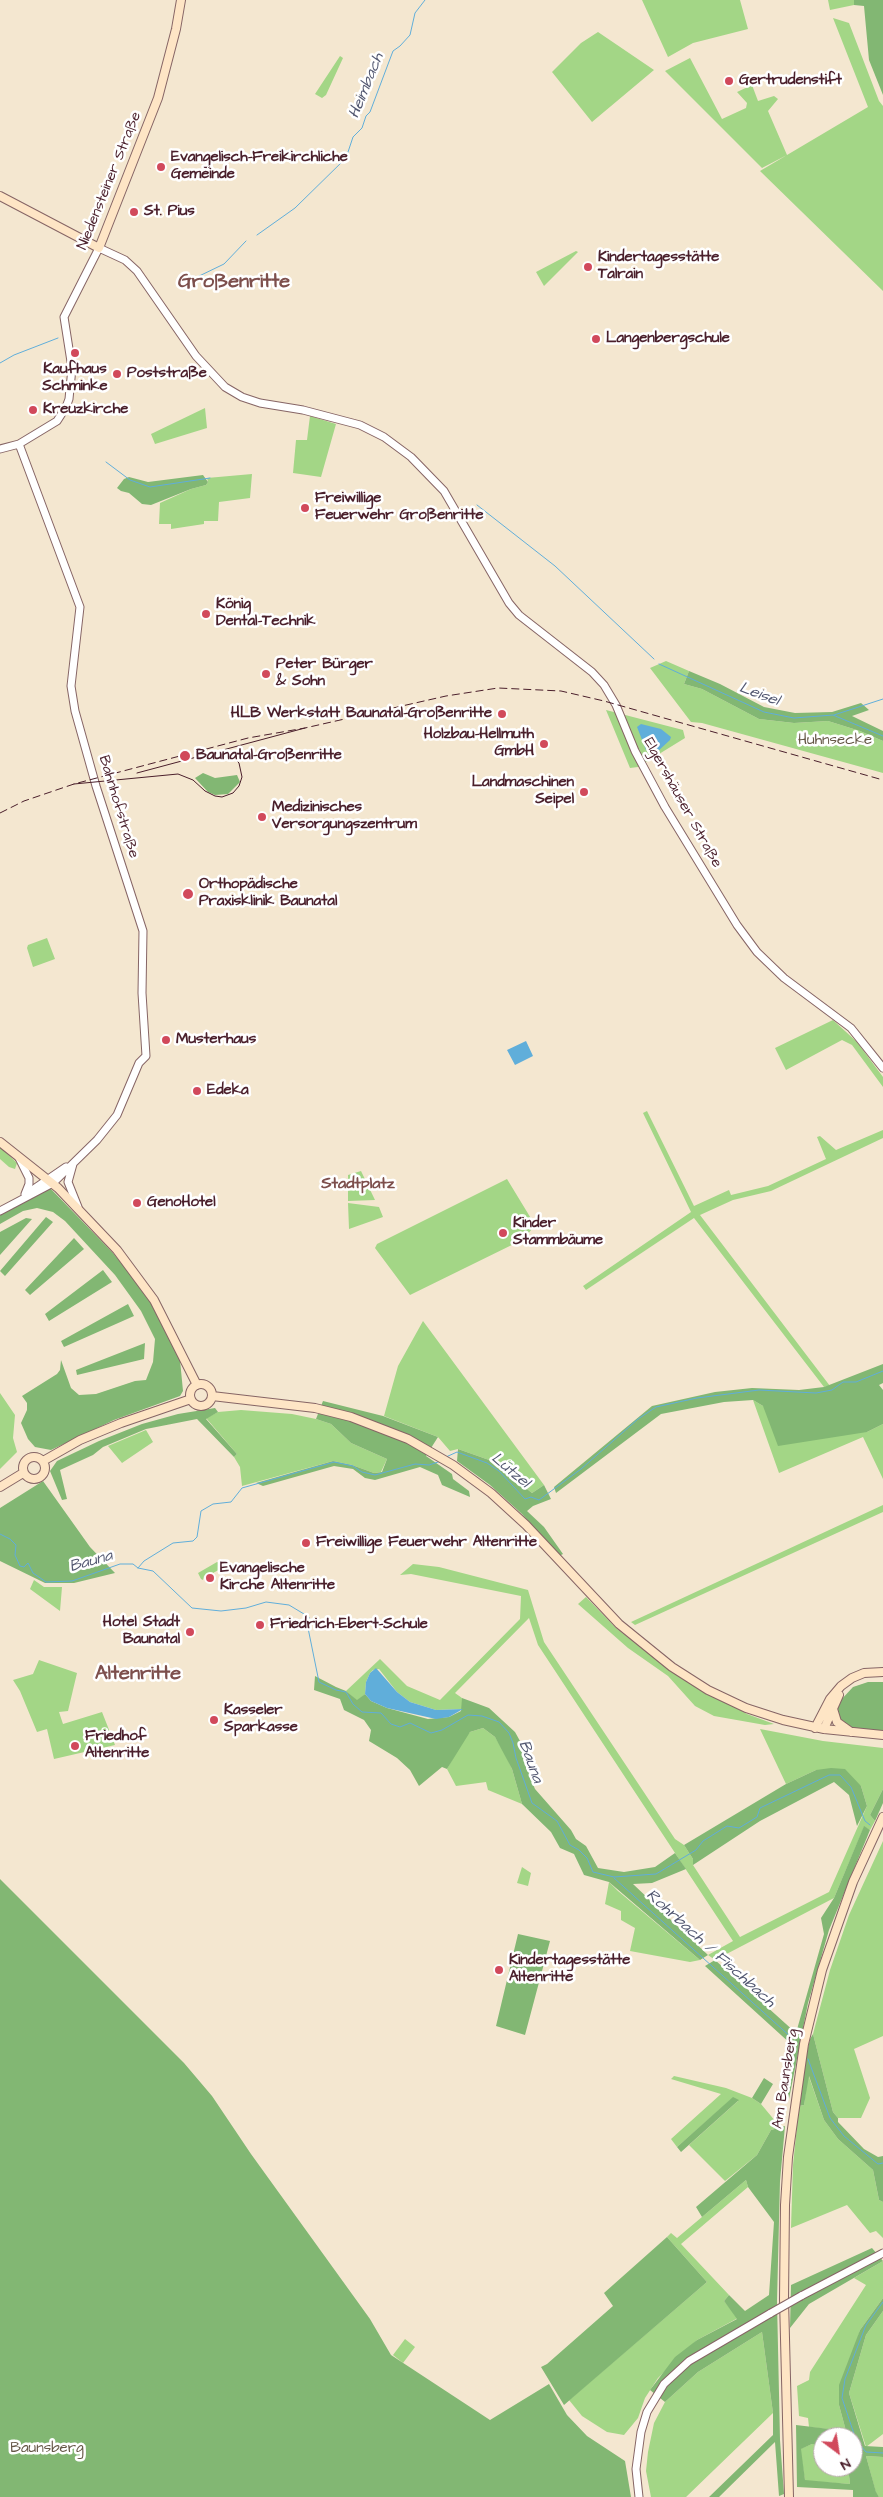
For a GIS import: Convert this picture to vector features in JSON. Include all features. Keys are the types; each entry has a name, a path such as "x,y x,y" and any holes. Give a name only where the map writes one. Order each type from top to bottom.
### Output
{"main road":[{"name":"Niedensteiner Straße","path":"99,248 158,98 176,29 181,0"},
{"path":"0,196 99,248"},
{"path":"0,1142 50,1181 78,1207 117,1250 147,1289 165,1320 197,1385"},
{"path":"197,1385 208,1386 212,1396 209,1402 203,1405 196,1404 191,1399 192,1389 197,1385"},
{"path":"212,1396 315,1408 391,1431 453,1465 502,1503 526,1525 619,1624 672,1667 708,1690 746,1708 783,1720 815,1728 883,1735"},
{"path":"43,1461 80,1440 121,1423 191,1399"},
{"path":"0,1488 23,1472 24,1463 27,1459 38,1457 43,1461 44,1472 40,1477 31,1478 23,1472"},
{"path":"815,1728 830,1700 841,1686 852,1678 864,1673 883,1673"},
{"path":"824,1729 836,1699 851,1682 866,1676 883,1673"},
{"path":"832,1708 837,1722 852,1733"},
{"name":"Am Baunsberg","path":"789,2497 785,2334 787,2176 804,2044 822,1970 853,1882 872,1839 881,1825 883,1817"}],"street":[{"name":"Elgershäuser Straße","path":"99,248 125,260 138,271 196,356 225,386 242,397 260,403 303,410 360,425 384,437 411,457 444,490 509,603 519,615 592,672 604,685 616,705 645,772 740,930 757,952 784,978 851,1028 883,1068"},
{"name":"Niedensteiner Straße","path":"0,449 19,444 57,421 62,415 69,399 71,371 64,317 99,248"},
{"name":"Bahnhofstraße","path":"0,1211 50,1181 73,1164 117,1115 139,1063 146,1056 142,993 142,931 96,786 75,711 71,678 80,606 19,444"},
{"path":"19,1158 27,1172 29,1184 21,1198"},
{"path":"73,1164 68,1182 78,1207"},
{"path":"639,2497 636,2469 640,2432 647,2412 664,2384 689,2361 801,2296 883,2253"}],"green space":[{"path":"642,0 740,0 748,29 693,43 668,57"},
{"path":"828,0 854,0 854,5 830,10"},
{"path":"854,0 883,0 883,95 869,60 864,6 854,5"},
{"path":"833,18 849,23 879,101 883,106 883,291 760,171 868,107"},
{"path":"598,32 654,70 592,122 552,72 581,43"},
{"path":"340,56 343,58 326,95 322,98 315,94"},
{"path":"690,58 722,119 746,108 747,103 737,92 752,85 758,101 774,96 778,99 768,111 787,155 762,168 665,71"},
{"path":"576,251 578,252 544,286 536,272"},
{"path":"205,408 207,428 155,444 151,434"},
{"path":"310,416 336,424 321,477 293,473 296,440 307,440"},
{"path":"252,474 250,498 219,502 218,521 204,521 204,524 171,529 171,524 159,524 160,503 191,489 206,485 208,482 207,478"},
{"path":"203,475 208,482 206,485 151,505 142,504 129,493 117,488 124,479 129,477 148,482"},
{"name":"Huhnsecke","path":"666,661 689,671 684,684 702,689 759,719 794,723 828,721 860,731 883,741 883,773 702,723 691,722 650,668"},
{"path":"689,671 720,684 764,707 795,713 832,712 861,703 869,710 852,716 883,731 883,741 860,731 828,721 794,723 759,719 702,689 684,684"},
{"path":"606,710 683,730 685,738 638,767 630,768"},
{"path":"203,773 215,778 237,775 240,782 228,794 215,795 208,792 195,778"},
{"path":"47,938 55,959 33,967 27,948 28,945"},
{"path":"833,1020 857,1042 883,1077 883,1087 852,1045 842,1040 786,1070 775,1048"},
{"path":"647,1111 694,1206 729,1190 731,1195 768,1186 826,1159 817,1137 820,1136 836,1150 883,1130 883,1138 771,1191 733,1200 700,1215 830,1386 824,1387 694,1218 586,1290 583,1286 691,1212 643,1113"},
{"path":"0,1147 17,1163 15,1169 9,1167 0,1159"},
{"path":"361,1171 375,1200 348,1201 348,1175"},
{"path":"507,1179 535,1225 524,1239 410,1295 375,1248 377,1244"},
{"path":"50,1188 113,1253 145,1292 180,1360 183,1391 180,1396 114,1420 51,1450 35,1447 28,1439 21,1423 27,1410 27,1403 22,1396 57,1374 60,1370 61,1360 71,1388 79,1395 96,1394 135,1381 146,1380 153,1362 155,1339 141,1311 115,1275 65,1221 53,1212 37,1208 23,1211 0,1224 0,1214"},
{"path":"348,1203 379,1207 383,1217 349,1229"},
{"path":"46,1217 53,1222 5,1276 0,1271"},
{"path":"26,1218 32,1219 0,1255 0,1232"},
{"path":"74,1238 84,1249 30,1295 25,1290"},
{"path":"103,1270 112,1282 49,1321 45,1314"},
{"path":"128,1304 134,1316 64,1347 61,1341"},
{"path":"423,1321 544,1485 532,1493 492,1461 458,1449 450,1451 438,1437 384,1416 398,1366"},
{"path":"145,1343 144,1359 77,1375 76,1370"},
{"path":"883,1364 883,1383 879,1385 883,1390 883,1424 867,1432 778,1446 763,1406 753,1400 724,1402 661,1414 556,1493 554,1487 652,1406 715,1392 752,1388 799,1390 824,1387"},
{"path":"0,1393 15,1415 13,1438 17,1452 0,1469"},
{"path":"753,1400 763,1406 867,1432 883,1424 883,1479 863,1437 779,1473"},
{"path":"323,1401 383,1416 438,1437 426,1456 452,1474 453,1479 469,1491 470,1497 442,1485 438,1475 420,1467 375,1480 365,1478 353,1469 334,1466 263,1486 256,1483 333,1461 374,1473 382,1472 387,1459 351,1443 331,1424 316,1419"},
{"path":"215,1408 218,1412 206,1419 237,1454 234,1457 197,1419 146,1429 103,1447 93,1455 60,1470 67,1499 62,1500 50,1471 57,1461 99,1441 142,1424 178,1414"},
{"path":"241,1410 292,1414 331,1424 351,1443 387,1459 381,1472 374,1473 333,1461 242,1486 240,1467 234,1457 237,1454 206,1418 218,1412"},
{"path":"146,1430 153,1442 122,1463 108,1446"},
{"path":"458,1449 492,1461 532,1493 544,1485 551,1499 533,1506 527,1511 544,1527 563,1554 559,1556 522,1514 490,1485 457,1461"},
{"path":"43,1481 90,1547 115,1573 74,1583 45,1583 0,1561 0,1508"},
{"path":"883,1505 883,1512 635,1625 631,1622"},
{"path":"217,1562 222,1563 224,1567 204,1576 203,1580 201,1579 198,1573"},
{"path":"413,1564 439,1567 528,1590 544,1642 675,1839 684,1845 693,1859 693,1865 740,1937 829,1892 867,1806 861,1786 816,1770 786,1784 760,1729 823,1741 883,1748 883,1789 870,1815 875,1821 870,1830 864,1827 834,1898 715,1960 708,1955 733,1941 538,1645 529,1618 455,1693 462,1698 463,1709 436,1710 410,1702 397,1692 379,1669 373,1670 370,1673 366,1682 365,1694 357,1701 346,1691 380,1659 407,1686 440,1700 520,1619 521,1596 411,1574 400,1575"},
{"path":"34,1580 44,1587 62,1587 60,1611 30,1589"},
{"path":"586,1597 616,1628 671,1671 747,1714 774,1724 765,1725 714,1716 695,1706 668,1676 628,1648 578,1604"},
{"path":"39,1660 77,1673 68,1711 59,1712 63,1724 102,1712 115,1745 54,1759 47,1729 37,1732 20,1691 13,1680 33,1674"},
{"path":"315,1676 346,1691 357,1700 365,1694 371,1701 387,1708 428,1719 449,1717 461,1711 462,1698 489,1708 515,1732 530,1759 529,1775 535,1789 571,1830 576,1839 586,1846 598,1868 624,1872 655,1867 675,1853 686,1869 652,1883 633,1884 708,1955 700,1960 609,1882 584,1875 574,1854 560,1848 551,1832 522,1804 512,1769 495,1737 483,1728 470,1732 447,1769 442,1767 419,1786 410,1770 397,1758 369,1741 371,1730 364,1720 344,1710 340,1699 314,1690"},
{"path":"868,1682 883,1682 883,1732 853,1730 840,1721 837,1710 840,1701 853,1687"},
{"path":"483,1728 495,1737 502,1748 512,1769 522,1804 488,1790 486,1782 456,1786 447,1769 464,1738 470,1732"},
{"path":"845,1769 861,1786 867,1806 857,1826 849,1795 834,1782 760,1821 693,1865 693,1859 684,1845 786,1784 816,1770"},
{"path":"883,1789 883,1803 875,1821 870,1815"},
{"path":"864,1826 870,1830 829,1930 808,2003 789,2099 786,2081 792,2045 705,1966 715,1960 796,2033 824,1934 821,1918 834,1898"},
{"path":"883,1841 883,2036 854,2049 870,2098 861,2118 838,2118 833,2112 813,2034 830,1970 849,1915"},
{"path":"522,1867 531,1873 528,1886 517,1883"},
{"name":"Baunsberg","path":"0,1879 184,2063 212,2096 251,2154 370,2319 391,2355 490,2420 549,2384 567,2415 587,2436 625,2461 631,2497 0,2497"},
{"path":"609,1882 700,1960 690,1962 630,1951 635,1928 621,1920 621,1911 605,1904"},
{"path":"518,1934 550,1941 525,2035 496,2026"},
{"path":"813,2034 833,2112 838,2118 838,2122 864,2149 878,2157 883,2156 883,2202 879,2200 873,2170 838,2139 824,2120 809,2076 804,2105 799,2106 805,2061"},
{"path":"808,2074 824,2120 838,2139 873,2170 879,2200 883,2202 883,2238 876,2231 870,2233 847,2205 791,2228 793,2165 799,2106 804,2105"},
{"path":"674,2076 726,2088 752,2098 761,2104 776,2122 778,2128 771,2130 757,2155 725,2181 689,2145 738,2101 733,2098 677,2147 671,2139 721,2094 671,2079"},
{"path":"764,2078 773,2084 761,2104 752,2098"},
{"path":"733,2097 739,2100 681,2152 677,2147"},
{"path":"785,2126 780,2181 777,2301 780,2440 784,2494 779,2496 775,2442 719,2497 709,2497 773,2435 773,2413 762,2332 698,2372 665,2402 650,2390 675,2357 697,2340 737,2319 724,2301 729,2295 745,2311 769,2295 774,2222 748,2187 746,2180 702,2217 696,2207 757,2155 771,2130"},
{"path":"746,2180 748,2187 681,2244 729,2295 724,2301 738,2318 697,2340 658,2378 645,2398 638,2418 624,2435 607,2432 582,2416 569,2400 707,2282 667,2237 671,2233 677,2238"},
{"path":"667,2237 707,2282 564,2405 541,2367 547,2364 613,2306 604,2293"},
{"path":"872,2248 883,2261 809,2304 790,2328 791,2285"},
{"path":"883,2261 883,2298 860,2330 839,2405 845,2427 809,2427 808,2418 799,2416 797,2386 809,2380 810,2372 866,2285 854,2278"},
{"path":"883,2298 883,2311 866,2335 849,2393 859,2427 845,2427 839,2405 839,2385 860,2330"},
{"path":"883,2311 883,2434 866,2447 863,2437 863,2427 860,2427 849,2393 866,2335"},
{"path":"762,2332 773,2413 686,2497 651,2497 646,2471 648,2452 654,2423 665,2402 698,2372"},
{"path":"405,2339 415,2347 403,2363 393,2355"},
{"path":"796,2425 813,2427 813,2444 801,2449 805,2480 850,2484 849,2477 863,2477 863,2439 865,2446 883,2447 883,2457 866,2456 879,2497 853,2497 853,2490 797,2487"},
{"path":"813,2444 813,2477 849,2477 850,2484 805,2481 800,2449"},
{"path":"866,2456 883,2457 883,2497 879,2497 876,2493"}],"water":[{"path":"641,724 661,729 671,737 670,740 657,752 652,753 646,750 637,727"},
{"path":"526,1041 533,1056 515,1065 507,1050"},
{"path":"376,1668 397,1692 410,1702 436,1710 463,1709 449,1717 436,1719 387,1708 371,1701 365,1694 366,1682 370,1673"}],"waterway":[{"name":"Heimbach","path":"257,235 295,208 346,158 353,137 362,128 366,116 370,112 393,51 410,35 415,13 425,0"},
{"name":"Heimbach","path":"193,279 224,264 246,241"},
{"name":"Heimbach","path":"0,363 14,355 58,338"},
{"name":"Leisel","path":"106,462 130,480 150,487 210,478"},
{"name":"Leisel","path":"477,505 555,566 654,659"},
{"name":"Leisel","path":"659,664 764,712 794,718 833,715 883,736"},
{"path":"834,715 883,699"},
{"name":"Lützel","path":"446,1457 457,1452 487,1463 499,1471 525,1499 531,1497 539,1500 581,1469 638,1419 656,1407 697,1398 759,1390 816,1393 832,1390 843,1382 856,1382 883,1371"},
{"name":"Lützel","path":"138,1568 144,1561 173,1543 193,1541 197,1537 201,1511 213,1504 231,1502 242,1488 334,1462 353,1466 362,1472 375,1475 415,1464 429,1465 441,1461"},
{"name":"Bauna","path":"0,1534 10,1539 16,1545 15,1555 20,1566 24,1567 28,1563 33,1573 46,1582 72,1581 120,1564 133,1564 138,1568 153,1571 192,1608 221,1611 246,1608 266,1602 289,1605 309,1617 308,1628 319,1682 336,1690 346,1692 353,1704 362,1712 381,1713 391,1724 400,1727 410,1723 431,1733 442,1730 468,1715 482,1716 499,1722 509,1733 532,1803 557,1821 570,1845 587,1858 593,1872 614,1877 656,1874 696,1850 703,1841 727,1826 739,1828 757,1817 760,1808 829,1775 840,1775 851,1787 865,1821 870,1825"},
{"name":"Rohrbach / Fischbach","path":"614,1878 792,2038"},
{"name":"Rohrbach / Fischbach","path":"808,2059 830,2118 844,2136 878,2164 883,2163"},
{"path":"883,2302 866,2325 845,2379 842,2398 856,2440 866,2452 883,2453"}],"tram line":[{"path":"137,773 305,728"},
{"path":"74,784 178,774 193,780 205,791 215,796 222,797 233,793 239,786 242,777 239,763 232,756 224,753 207,754"}],"railway":[{"path":"0,813 24,801 74,784 248,738 305,728 446,696 498,688 561,691 604,701 883,780"}],"place":[{"name":"Gertrudenstift","path":"729,81"},
{"name":"Evangelisch-Freikirchliche Gemeinde","path":"161,167"},
{"name":"St. Pius","path":"134,212"},
{"name":"Kindertagesstätte Talrain","path":"588,267"},
{"name":"Langenbergschule","path":"596,339"},
{"name":"Kaufhaus Schminke","path":"75,353"},
{"name":"Poststraße","path":"117,374"},
{"name":"Kreuzkirche","path":"33,410"},
{"name":"Freiwillige Feuerwehr Großenritte","path":"305,508"},
{"name":"König Dental-Technik","path":"206,614"},
{"name":"Peter Bürger & Sohn","path":"266,674"},
{"name":"HLB Werkstatt Baunatal-Großenritte","path":"502,714"},
{"name":"Holzbau-Hellmuth GmbH","path":"544,744"},
{"name":"Baunatal-Großenritte","path":"185,756"},
{"name":"Landmaschinen Seipel","path":"584,792"},
{"name":"Medizinisches Versorgungszentrum","path":"262,817"},
{"name":"Orthopädische Praxisklinik Baunatal","path":"188,894"},
{"name":"Musterhaus","path":"166,1040"},
{"name":"Edeka","path":"197,1091"},
{"name":"GenoHotel","path":"137,1203"},
{"name":"Kinder Stammbäume","path":"503,1233"},
{"name":"Freiwillige Feuerwehr Altenritte","path":"306,1543"},
{"name":"Evangelische Kirche Altenritte","path":"210,1578"},
{"name":"Friedrich-Ebert-Schule","path":"260,1625"},
{"name":"Hotel Stadt Baunatal","path":"190,1632"},
{"name":"Kasseler Sparkasse","path":"214,1720"},
{"name":"Friedhof Altenritte","path":"75,1746"},
{"name":"Kindertagesstätte Altenritte","path":"499,1970"}],"district":[{"name":"Großenritte","path":"234,283"},
{"name":"Stadtplatz","path":"358,1185"},
{"name":"Altenritte","path":"138,1675"}]}
